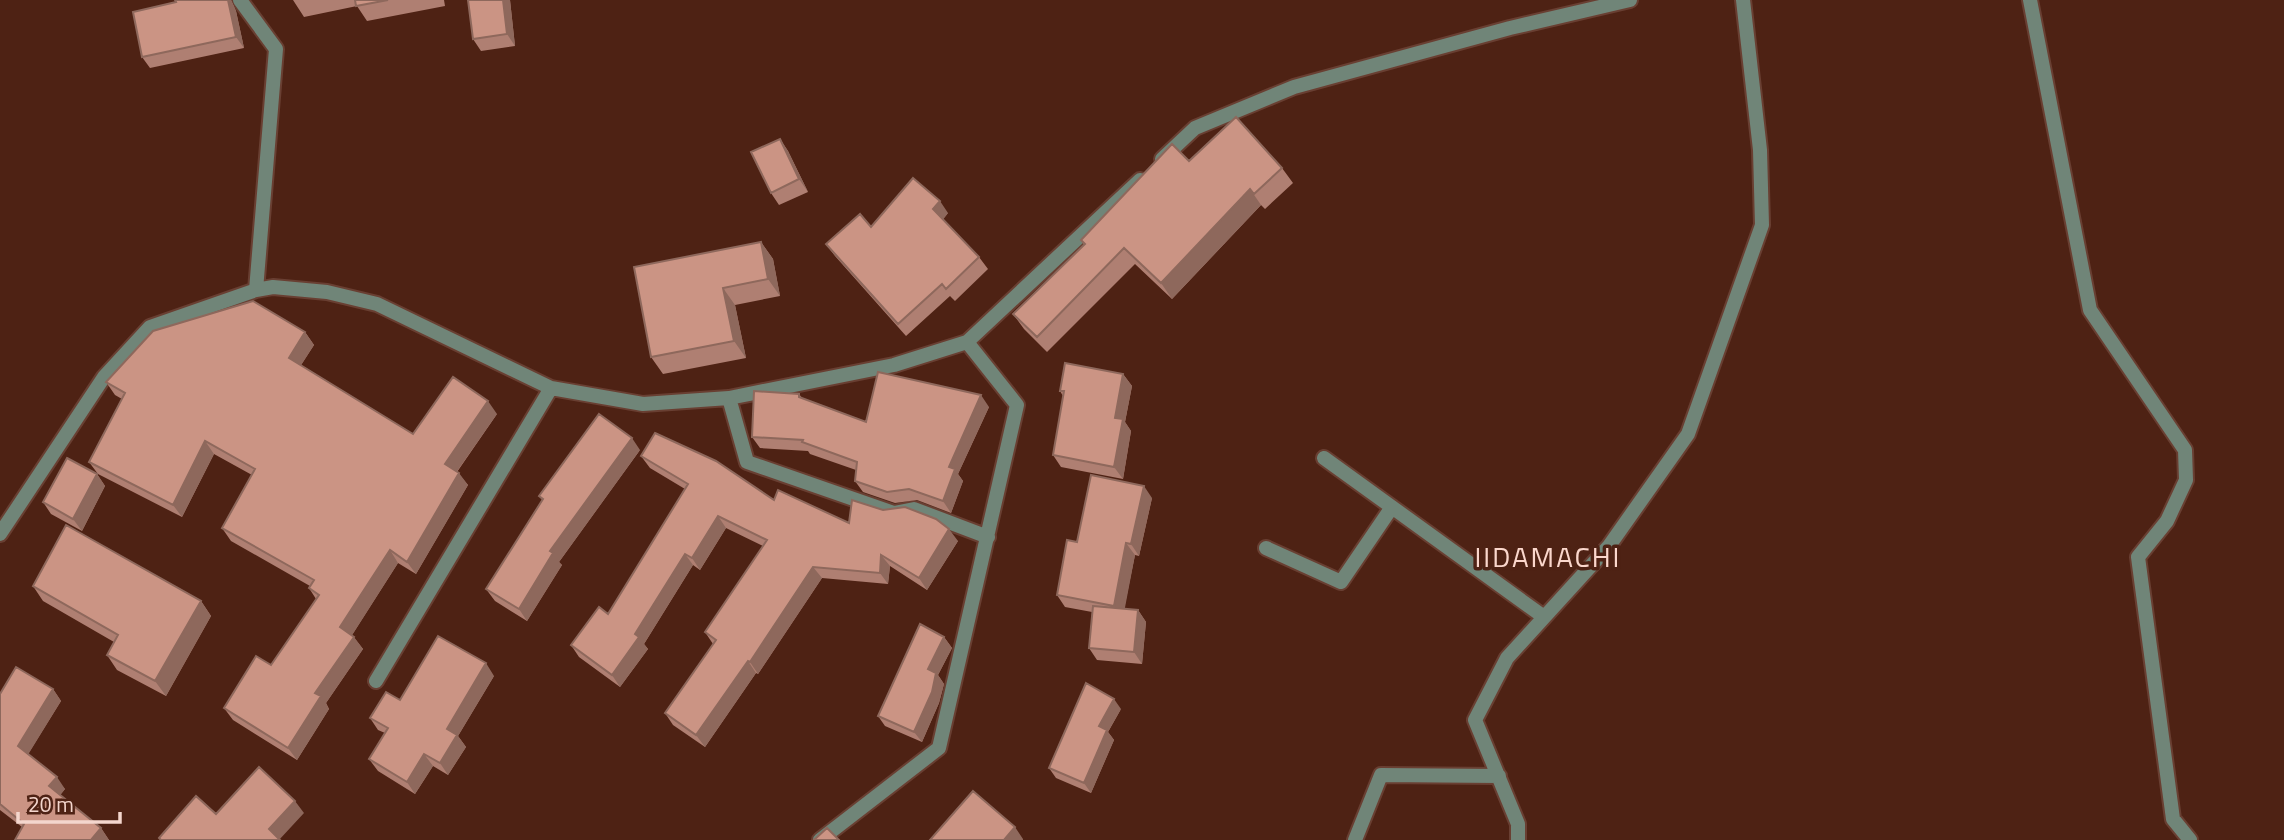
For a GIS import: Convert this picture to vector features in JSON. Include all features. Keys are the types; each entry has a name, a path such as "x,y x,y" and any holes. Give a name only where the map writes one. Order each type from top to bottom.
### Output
{"street":[{"path":"240,0 276,49 256,290"},
{"path":"0,534 104,377 150,327 256,290 273,287 327,292 377,304 551,388 643,404 729,398 894,365 967,342 1195,128 1294,88 1510,28 1630,0"},
{"path":"1518,840 1518,824 1475,720 1507,658 1609,546 1688,434 1762,225 1760,150 1743,0"},
{"path":"2030,0 2090,310 2185,450 2186,480 2166,521 2138,556 2173,819 2190,840"},
{"path":"820,840 939,748 1017,405 967,342"},
{"path":"376,681 551,388"},
{"path":"729,398 747,462 894,513 914,509 988,537"},
{"path":"1324,458 1545,617"},
{"path":"1266,548 1341,582 1392,507"},
{"path":"1355,840 1381,775 1499,776"}],"building":[{"path":"175,0 228,0 236,37 142,57 133,12 176,2"},
{"path":"355,0 388,0 356,6"},
{"path":"468,0 503,0 507,34 473,39"},
{"path":"1236,117 1282,168 1254,194 1250,189 1161,283 1124,248 1037,337 1013,314 1085,244 1081,240 1172,144 1189,161"},
{"path":"780,139 799,179 771,193 751,152"},
{"path":"913,178 940,201 933,209 979,257 946,289 942,284 898,324 826,244 860,214 871,227"},
{"path":"761,242 768,279 723,288 734,341 651,357 634,267"},
{"path":"253,301 305,332 289,358 413,434 453,377 488,401 445,464 459,473 407,562 390,550 340,627 354,637 315,693 321,696 288,748 224,708 256,656 271,665 319,595 309,588 314,580 222,528 255,469 205,441 173,505 89,462 125,393 106,382 153,331"},
{"path":"1065,363 1123,374 1115,418 1123,419 1114,467 1053,455 1064,391 1060,391"},
{"path":"878,372 981,395 949,467 955,469 943,501 909,489 887,492 855,481 857,462 802,442 803,440 752,437 754,391 799,394 799,397 866,422"},
{"path":"599,414 632,438 550,551 553,553 519,609 486,589 543,499 539,496"},
{"path":"655,433 716,461 774,500 778,490 849,523 852,500 883,510 905,507 936,519 949,529 919,578 881,555 880,573 813,567 750,662 748,661 696,735 665,713 716,640 705,632 767,540 718,516 692,558 685,554 635,634 639,637 612,675 571,645 599,607 608,614 688,484 641,456"},
{"path":"67,458 97,474 73,519 43,502"},
{"path":"1091,475 1144,486 1131,544 1126,543 1114,606 1057,595 1067,540 1077,542"},
{"path":"66,525 201,601 155,681 107,655 118,635 33,586"},
{"path":"1093,606 1138,610 1134,652 1089,648"},
{"path":"920,624 944,637 928,669 936,673 932,692 914,732 878,716"},
{"path":"438,636 486,663 447,729 457,735 440,763 424,754 407,782 369,759 388,728 370,718 386,692 400,700"},
{"path":"16,667 53,689 18,746 57,777 49,786 101,828 91,840 15,840 24,824 0,804 0,694"},
{"path":"1086,683 1114,699 1099,726 1107,730 1084,783 1049,768"},
{"path":"259,767 295,801 269,829 280,840 159,838 196,796 216,814"},
{"path":"973,791 1015,827 1004,840 930,840"},
{"path":"827,828 839,840 814,840"}],"district":[{"name":"IIDAMACHI","path":"1548,557"}]}
